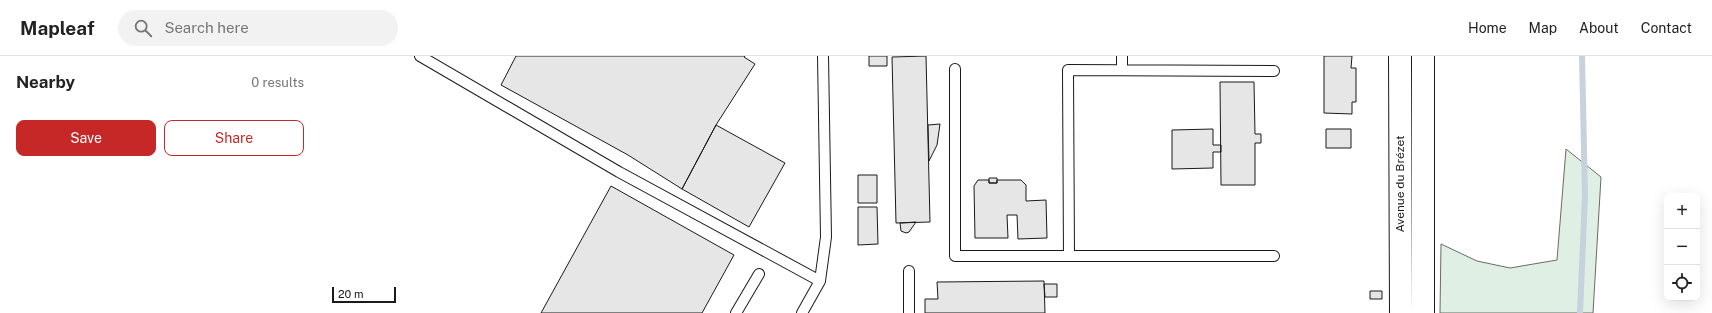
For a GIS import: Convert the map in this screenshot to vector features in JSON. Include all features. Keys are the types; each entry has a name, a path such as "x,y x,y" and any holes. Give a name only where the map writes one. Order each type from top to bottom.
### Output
{"main road":[{"name":"Avenue du Brézet","path":"1400,56 1401,313"},
{"name":"Avenue du Brézet","path":"1423,56 1423,313"}],"lane":[{"path":"420,56 619,172 820,281"},
{"path":"802,313 820,281 826,237 823,56"},
{"path":"1122,56 1122,70"},
{"path":"955,69 956,256 1274,256"},
{"path":"1068,256 1068,70 1274,71"},
{"path":"909,271 909,313"},
{"path":"736,313 759,274"}],"green space":[{"path":"1566,149 1601,177 1593,313 1440,313 1441,244 1477,261 1510,268 1557,260"}],"building":[{"path":"516,56 745,56 744,57 755,64 716,125 682,189 628,155 501,85"},
{"path":"869,56 887,56 887,66 869,66"},
{"path":"926,56 930,222 896,223 892,57"},
{"path":"1324,56 1352,56 1351,68 1356,68 1356,102 1352,102 1352,114 1324,113"},
{"path":"1220,82 1254,82 1255,134 1261,134 1261,143 1255,143 1255,185 1221,185"},
{"path":"940,124 937,145 929,161 928,125"},
{"path":"716,125 785,163 749,227 682,189"},
{"path":"1213,129 1213,145 1221,145 1221,152 1213,152 1213,168 1172,169 1172,130"},
{"path":"1326,129 1351,129 1351,148 1326,148"},
{"path":"858,175 877,175 877,203 858,203"},
{"path":"989,178 997,178 997,183 989,183"},
{"path":"978,180 989,180 989,183 997,183 997,180 1021,180 1026,185 1026,201 1046,200 1047,238 1018,239 1017,215 1007,215 1008,238 975,238 974,186"},
{"path":"611,186 734,255 702,313 541,313"},
{"path":"858,207 877,207 878,244 858,245"},
{"path":"916,222 909,232 906,233 901,231 900,223"},
{"path":"1044,281 1045,313 925,313 925,299 938,299 937,282"},
{"path":"1044,284 1057,284 1057,297 1045,297"},
{"path":"1370,291 1382,291 1382,299 1370,299"}],"waterway":[{"path":"1580,313 1585,195 1582,56"}]}
